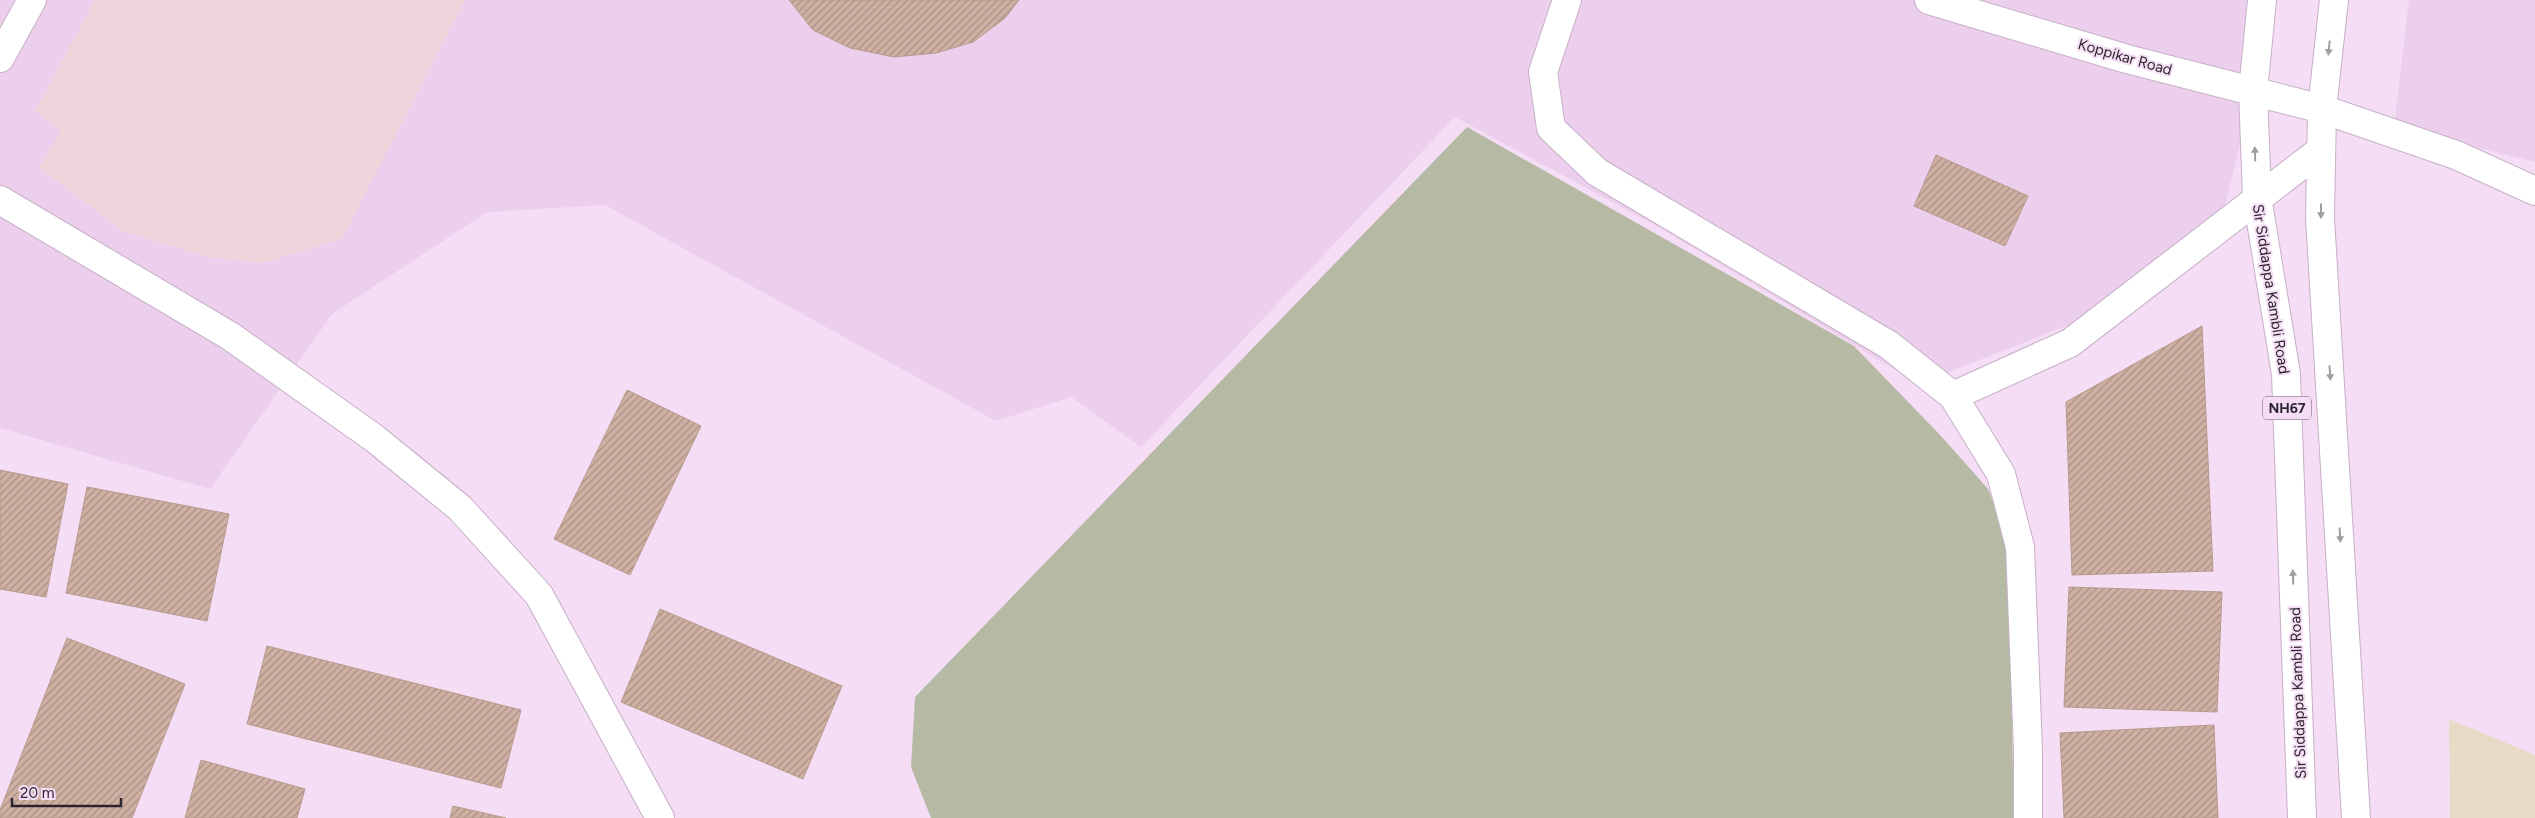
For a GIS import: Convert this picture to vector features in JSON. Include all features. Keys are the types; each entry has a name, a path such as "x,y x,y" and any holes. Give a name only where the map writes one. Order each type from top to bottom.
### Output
{"main road":[{"path":"0,58 32,0"},
{"path":"1567,0 1543,72 1551,128 1597,172 1889,344 1953,396 2001,474 2020,547 2028,750 2028,818"},
{"name":"Koppikar Road","path":"1930,0 2127,59 2322,109 2456,155 2535,191"},
{"name":"Sir Siddappa Kambli Road","path":"2262,0 2253,91 2257,197 2286,374 2302,818"},
{"name":"NH67","path":"2334,0 2322,109 2320,218 2356,818"},
{"path":"1953,396 2070,342 2257,197 2321,150"},
{"path":"0,200 230,336 374,438 460,508 540,595 660,818"}],"shaded area":[{"path":"0,0 2247,0 2242,136 2221,222 2068,325 1919,384 1660,228 1455,117 1141,447 1071,397 996,421 605,205 487,212 332,314 210,489 0,428"},
{"path":"95,0 465,0 342,239 263,263 209,257 122,231 39,167 61,131 35,111"},
{"path":"2409,0 2535,0 2535,162 2394,127"},
{"path":"2449,719 2535,755 2535,818 2450,818"}],"green space":[{"path":"1467,127 1854,346 1942,437 1988,489 2008,540 2014,818 931,818 911,767 915,697"}],"building":[{"path":"789,0 1019,0 1005,18 973,42 936,53 894,57 850,48 813,30"},
{"path":"1936,155 2028,196 2005,246 1914,206"},
{"path":"2202,326 2213,571 2072,575 2066,402"},
{"path":"627,390 701,426 630,575 554,539"},
{"path":"0,470 68,484 46,597 0,589"},
{"path":"87,487 229,514 207,621 66,593"},
{"path":"2069,587 2222,592 2217,712 2064,707"},
{"path":"660,609 842,686 803,779 621,702"},
{"path":"67,638 185,684 132,818 0,818 0,810"},
{"path":"267,646 521,710 501,788 247,724"},
{"path":"2214,725 2218,818 2064,818 2060,733"},
{"path":"201,760 305,789 297,818 185,818"},
{"path":"453,806 506,818 450,818"}]}
